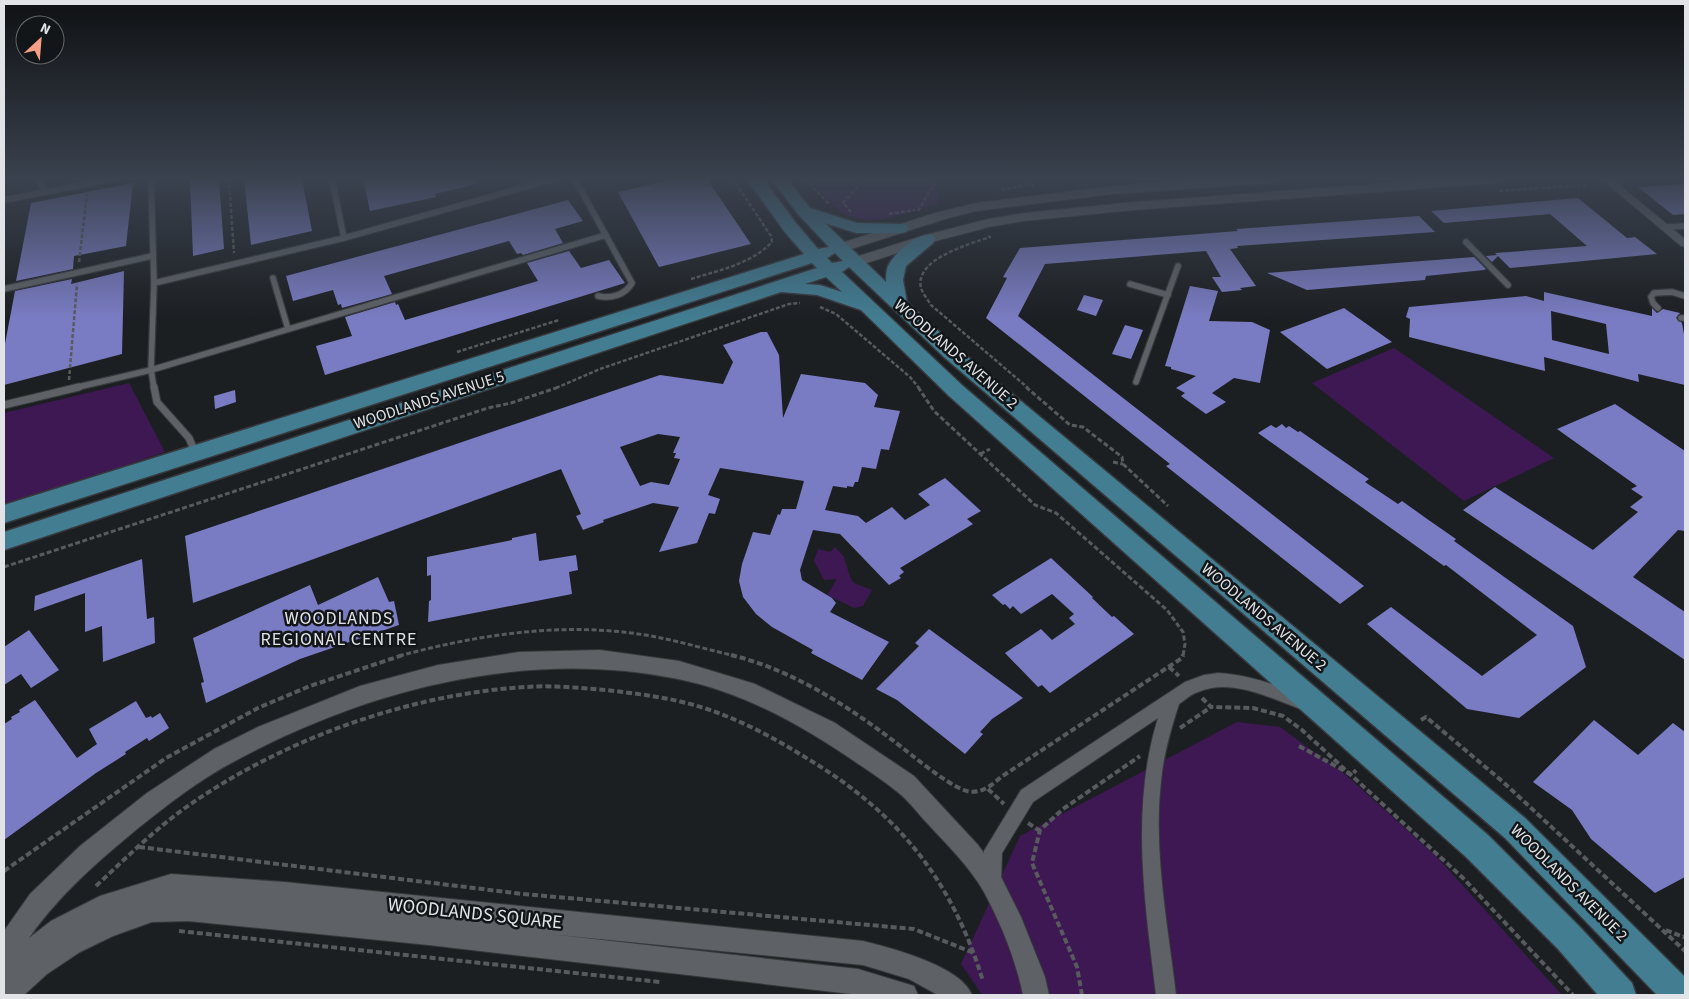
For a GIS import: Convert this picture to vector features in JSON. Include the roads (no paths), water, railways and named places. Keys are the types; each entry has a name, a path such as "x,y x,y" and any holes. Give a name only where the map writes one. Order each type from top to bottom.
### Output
{"main road":[{"name":"WOODLANDS AVENUE 2","path":"818,226 854,262 886,308 956,391 1477,846 1569,938 1620,995"},
{"path":"844,226 856,228 900,228"},
{"path":"840,248 909,226"},
{"path":"854,262 927,239 978,226"},
{"name":"WOODLANDS AVENUE 2","path":"790,227 829,270 958,359 1515,828 1679,985"},
{"path":"742,279 776,259 790,238 790,227"},
{"path":"765,290 798,288 820,290 886,308 895,266 905,255 927,239"},
{"name":"WOODLANDS AVENUE 5","path":"4,514 840,248"},
{"name":"WOODLANDS AVENUE 5","path":"4,541 854,262"},
{"path":"69,492 120,492 132,499"}],"street":[{"path":"1666,227 1685,244"},
{"path":"4,952 39,903 88,854 155,801 222,756 266,734 367,692 438,674 519,660 600,659 679,670 748,691 827,730 906,784 970,853 992,883 1012,926 1032,977 1036,995"},
{"path":"992,883 994,851 1027,796 1172,700 1204,682 1224,681 1262,688 1322,711"},
{"path":"1166,995 1151,847 1151,791 1163,726 1172,700"},
{"name":"WOODLANDS SQUARE","path":"4,972 60,930 109,905 171,886 284,894 863,953 904,963 939,980 959,995"},
{"name":"WOODLANDS SQUARE","path":"6,995 38,965 71,943 108,925 152,910 188,909 429,933 858,982 905,995"}],"lane":[{"path":"152,226 154,283 150,370 158,402 189,438 196,452"},
{"path":"341,226 344,238"},
{"path":"154,283 344,238 387,226"},
{"path":"598,296 607,299 628,290 632,284 601,226"},
{"path":"1666,227 1685,227"},
{"path":"4,405 150,370 606,235"},
{"path":"1466,242 1508,285"},
{"path":"4,290 152,256"},
{"path":"1136,382 1178,266"},
{"path":"273,278 288,329"},
{"path":"1130,284 1168,295"},
{"path":"1658,308 1651,298 1654,293 1672,292 1685,296"}],"district":[{"name":"WOODLANDS REGIONAL CENTRE","path":"339,628"}]}
